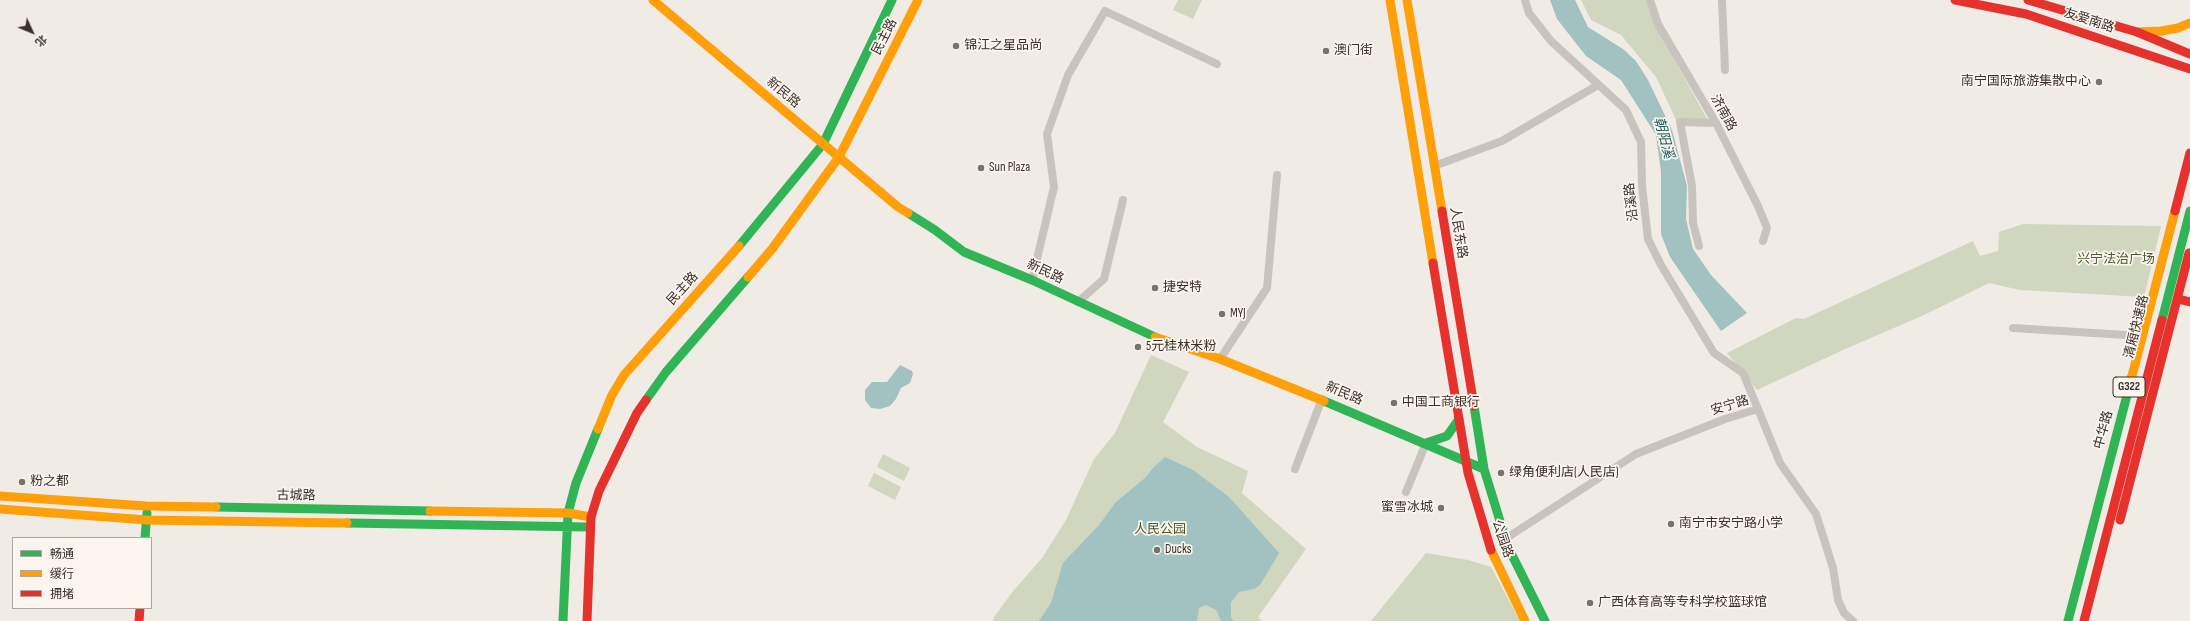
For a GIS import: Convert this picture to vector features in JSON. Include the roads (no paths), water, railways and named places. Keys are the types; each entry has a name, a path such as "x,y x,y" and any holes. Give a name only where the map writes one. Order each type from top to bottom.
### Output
{"main road":[{"name":"新民路","path":"653,0 898,207 936,230 964,252 1032,280 1163,341 1220,359 1322,399 1484,469"},
{"name":"民主路","path":"563,621 566,526 568,513 576,483 612,395 624,375 732,255 823,144 892,0"},
{"name":"民主路","path":"587,621 591,517 602,484 637,413 653,388 772,249 839,157 918,0"},
{"path":"1390,0 1466,461"},
{"name":"人民东路","path":"1407,0 1484,469"},
{"name":"友爱南路","path":"1955,0 2026,14 2190,69"},
{"name":"友爱南路","path":"2028,0 2137,32 2190,54"},
{"path":"2137,32 2161,32 2178,28 2190,23"},
{"name":"中华路","path":"2068,621 2190,153"},
{"path":"2176,229 2190,158"},
{"name":"清厢快速路","path":"2074,621 2190,179"},
{"name":"清厢快速路","path":"2084,621 2190,210"},
{"path":"2183,238 2190,218"},
{"name":"G322","path":"2118,529 2178,299 2190,247"},
{"path":"2178,299 2190,302"},
{"path":"1426,443 1447,436 1459,418"},
{"name":"公园路","path":"1466,461 1492,554 1525,621"},
{"name":"公园路","path":"1484,469 1505,538 1532,600 1545,621"},
{"name":"古城路","path":"0,496 146,506 568,513 591,517"},
{"path":"145,537 147,520 146,506"},
{"name":"古城路","path":"0,508 147,520 590,527"},
{"path":"139,621 140,609"}],"street":[{"name":"沿溪路","path":"1524,0 1529,13 1551,41 1626,110 1641,142 1642,186 1648,239 1661,265 1714,353 1743,372 1758,409"},
{"name":"济南路","path":"1650,0 1658,24 1716,122 1767,228 1763,241"},
{"path":"1722,0 1725,70"},
{"path":"1032,280 1054,187 1047,134 1068,75 1105,11 1217,64"},
{"path":"1434,166 1502,141 1598,85"},
{"path":"1699,246 1693,223 1692,186 1680,122 1716,122"},
{"path":"1220,359 1267,288 1277,175"},
{"path":"1078,302 1104,279 1123,200"},
{"path":"2013,328 2142,336"},
{"path":"1295,469 1322,399"},
{"name":"安宁路","path":"1505,538 1636,454 1725,419 1758,409 1780,463 1816,514 1833,568 1838,600 1844,614 1853,621"},
{"path":"1406,492 1426,443"}],"water":[{"name":"朝阳溪","path":"1550,0 1575,0 1588,27 1623,49 1636,61 1648,80 1672,130 1687,186 1686,219 1693,249 1711,275 1747,313 1721,331 1670,257 1661,234 1661,172 1656,135 1621,80 1586,56 1557,19"},
{"path":"900,365 912,371 913,374 910,383 901,388 896,399 890,406 880,409 871,408 865,400 865,390 872,382 887,382"},
{"path":"1165,457 1193,470 1229,497 1279,553 1260,585 1254,589 1239,592 1231,602 1231,618 1234,621 1221,621 1216,610 1206,605 1199,608 1197,621 1039,621 1051,603 1063,563 1099,525 1116,502 1145,478"}],"place":[{"name":"锦江之星品尚","path":"956,46"},
{"name":"澳门街","path":"1326,51"},
{"name":"南宁国际旅游集散中心","path":"2099,82"},
{"name":"Sun Plaza","path":"981,168"},
{"name":"捷安特","path":"1155,288"},
{"name":"MYJ","path":"1222,314"},
{"name":"5元桂林米粉","path":"1138,347"},
{"name":"中国工商银行","path":"1394,403"},
{"name":"绿角便利店(人民店)","path":"1501,473"},
{"name":"粉之都","path":"22,482"},
{"name":"蜜雪冰城","path":"1441,508"},
{"name":"南宁市安宁路小学","path":"1671,524"},
{"name":"Ducks","path":"1157,550"},
{"name":"广西体育高等专科学校篮球馆","path":"1590,603"}],"park label":[{"name":"兴宁法治广场","path":"2116,260"},
{"name":"人民公园","path":"1160,530"}]}
